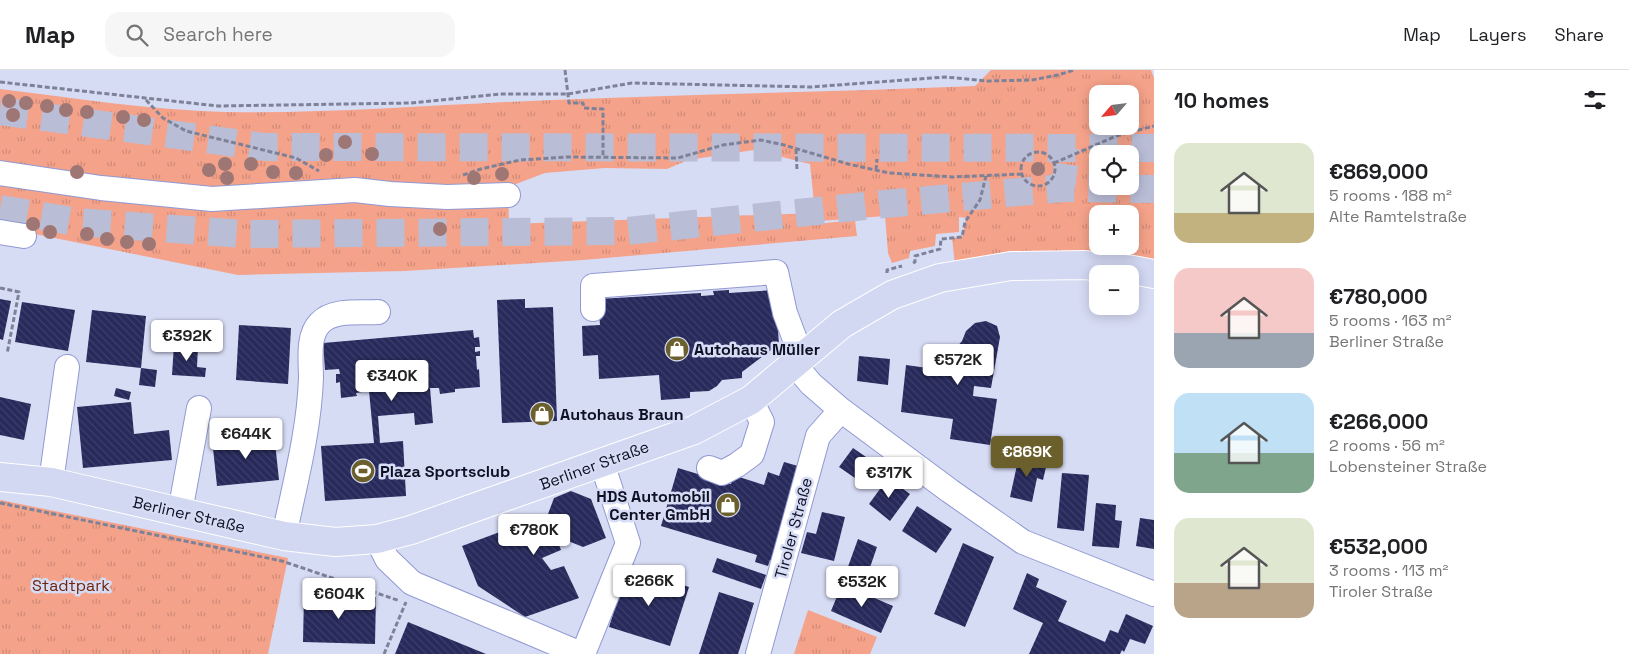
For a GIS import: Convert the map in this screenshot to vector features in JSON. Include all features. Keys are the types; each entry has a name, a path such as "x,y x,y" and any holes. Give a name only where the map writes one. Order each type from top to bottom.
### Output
{"main road":[{"name":"Berliner Straße","path":"0,477 50,482 284,536 335,542 377,539 410,530 694,430 751,400 842,324 886,298 940,278 975,270 1011,266 1084,266 1154,274"}],"street":[{"path":"0,173 100,188 212,199 355,190 447,197 508,195"},
{"path":"0,232 24,236"},
{"path":"593,309 593,286 776,272 798,362 811,384 841,410 950,491 1023,542 1154,594"},
{"path":"284,536 304,440 310,400 313,333 321,322 334,314 378,312"},
{"path":"50,482 67,367"},
{"path":"709,468 722,473 752,454 762,422 751,400"},
{"path":"180,512 199,408"},
{"name":"Tiroler Straße","path":"758,654 818,436 841,410"},
{"path":"377,539 409,593 582,654 628,543 602,463"}],"path":[{"path":"566,70 569,103 583,103 584,108 603,109 603,157"},
{"path":"0,82 146,100 218,106 411,103 500,94 568,94 632,84 811,87 945,77 988,81 1032,80 1058,76 1074,70"},
{"path":"146,100 163,118 186,131 296,158 322,172"},
{"path":"1054,163 1116,136 1154,126"},
{"path":"447,197 453,184 464,174 481,168 520,160 566,157 678,158 723,145 761,140 888,173 953,176 1022,174"},
{"path":"796,149 797,170"},
{"path":"1036,152 1046,154 1054,163 1055,174 1049,183 1044,185 1028,183 1022,174 1023,163 1026,158 1036,152"},
{"path":"876,170 878,159"},
{"path":"887,270 915,262 915,256 940,249 941,239 962,237 965,222 980,200 986,176"},
{"path":"0,288 19,292 7,354"},
{"path":"0,503 282,561 409,593"},
{"path":"409,593 414,606"},
{"path":"384,654 409,593"}],"green space":[{"path":"991,70 1151,70 1154,78 1154,262 955,265 952,238 962,237 966,218 959,217 959,232 936,234 935,246 910,251 909,258 892,263 888,253 885,216 807,222 807,214 806,225 855,220 857,236 583,260 405,271 238,275 0,227 0,89 169,109 266,112 606,98 975,86","holes":["754,150 810,164 815,213 509,224 508,187 545,173 605,168 667,169 688,160"]},
{"name":"Stadtpark","path":"0,500 288,558 268,654 0,654"},
{"path":"808,610 877,637 870,654 794,654"}],"building":[{"name":"Autohaus Müller","path":"729,290 729,293 775,290 779,344 742,372 742,378 722,380 709,391 690,392 690,398 661,400 659,375 599,379 598,355 583,356 582,326 600,325 598,299 701,293 701,296 714,295 713,291"},
{"path":"0,299 11,301 3,340 0,339"},
{"path":"525,299 525,308 553,307 557,421 502,423 497,300"},
{"path":"22,302 75,310 68,351 15,342"},
{"path":"92,310 146,316 141,368 86,362"},
{"path":"986,321 997,326 1000,337 991,388 974,386 973,396 997,399 990,445 950,439 953,419 901,412 906,365 942,370 945,352 956,348 962,341 966,331 975,323"},
{"path":"239,325 291,328 288,384 236,380"},
{"path":"473,330 474,338 479,337 480,347 475,347 475,352 480,351 480,356 476,356 480,387 455,389 455,392 440,394 439,388 430,388 433,423 415,425 414,413 378,416 380,443 403,441 406,496 325,501 321,446 374,443 369,391 356,393 357,396 341,398 340,382 336,383 336,374 340,374 339,369 325,370 323,343"},
{"path":"174,344 198,346 197,367 206,368 205,377 172,375"},
{"path":"859,356 890,359 888,385 857,381"},
{"path":"141,368 157,370 155,387 139,385"},
{"path":"116,388 131,392 129,400 114,396"},
{"path":"0,397 31,404 24,440 0,435"},
{"path":"131,402 134,434 169,430 172,460 83,468 77,407"},
{"path":"274,433 279,480 217,486 212,439"},
{"path":"853,448 869,459 855,478 839,467"},
{"path":"1019,456 1047,463 1043,480 1037,478 1032,502 1010,497"},
{"name":"HDS Automobil Center GmbH","path":"784,462 798,466 796,480 768,566 755,562 757,555 661,526 678,468 731,484 733,475 764,485 768,472 779,476"},
{"path":"1062,473 1089,475 1084,531 1057,528"},
{"path":"888,478 910,494 890,521 869,504"},
{"path":"571,491 591,499 606,538 583,547 556,536 561,550 542,558 551,570 564,566 579,598 525,617 478,586 462,546 548,514 554,498"},
{"path":"1096,503 1116,505 1115,520 1122,521 1119,548 1092,546"},
{"path":"917,506 952,529 936,553 902,531"},
{"path":"822,512 845,517 834,561 801,553 807,532 816,534"},
{"path":"1140,518 1154,520 1154,549 1136,546"},
{"path":"858,539 877,547 865,582 845,575"},
{"path":"963,543 994,557 965,627 934,614"},
{"path":"717,558 766,575 761,589 712,572"},
{"path":"628,567 689,587 670,646 609,627"},
{"path":"1027,573 1039,579 1036,587 1067,601 1058,621 1105,642 1110,630 1118,633 1126,614 1153,626 1145,644 1130,639 1124,652 1122,650 1120,654 1029,654 1043,623 1013,609"},
{"path":"842,584 893,606 881,633 831,611"},
{"path":"719,592 754,603 738,654 699,654"},
{"path":"304,595 376,597 375,644 303,642"},
{"path":"408,622 486,654 395,654"}],"tunnel":[{"path":"0,111 265,147 1154,148"},
{"path":"1063,188 1068,148"},
{"path":"0,209 77,222 243,234 627,231 884,204 1063,188 1154,189"}],"place":[{"name":"Autohaus Müller","path":"677,349"},
{"name":"Autohaus Braun","path":"542,414"},
{"name":"Plaza Sportsclub","path":"363,471"},
{"name":"HDS Automobil Center GmbH","path":"728,505"}]}
